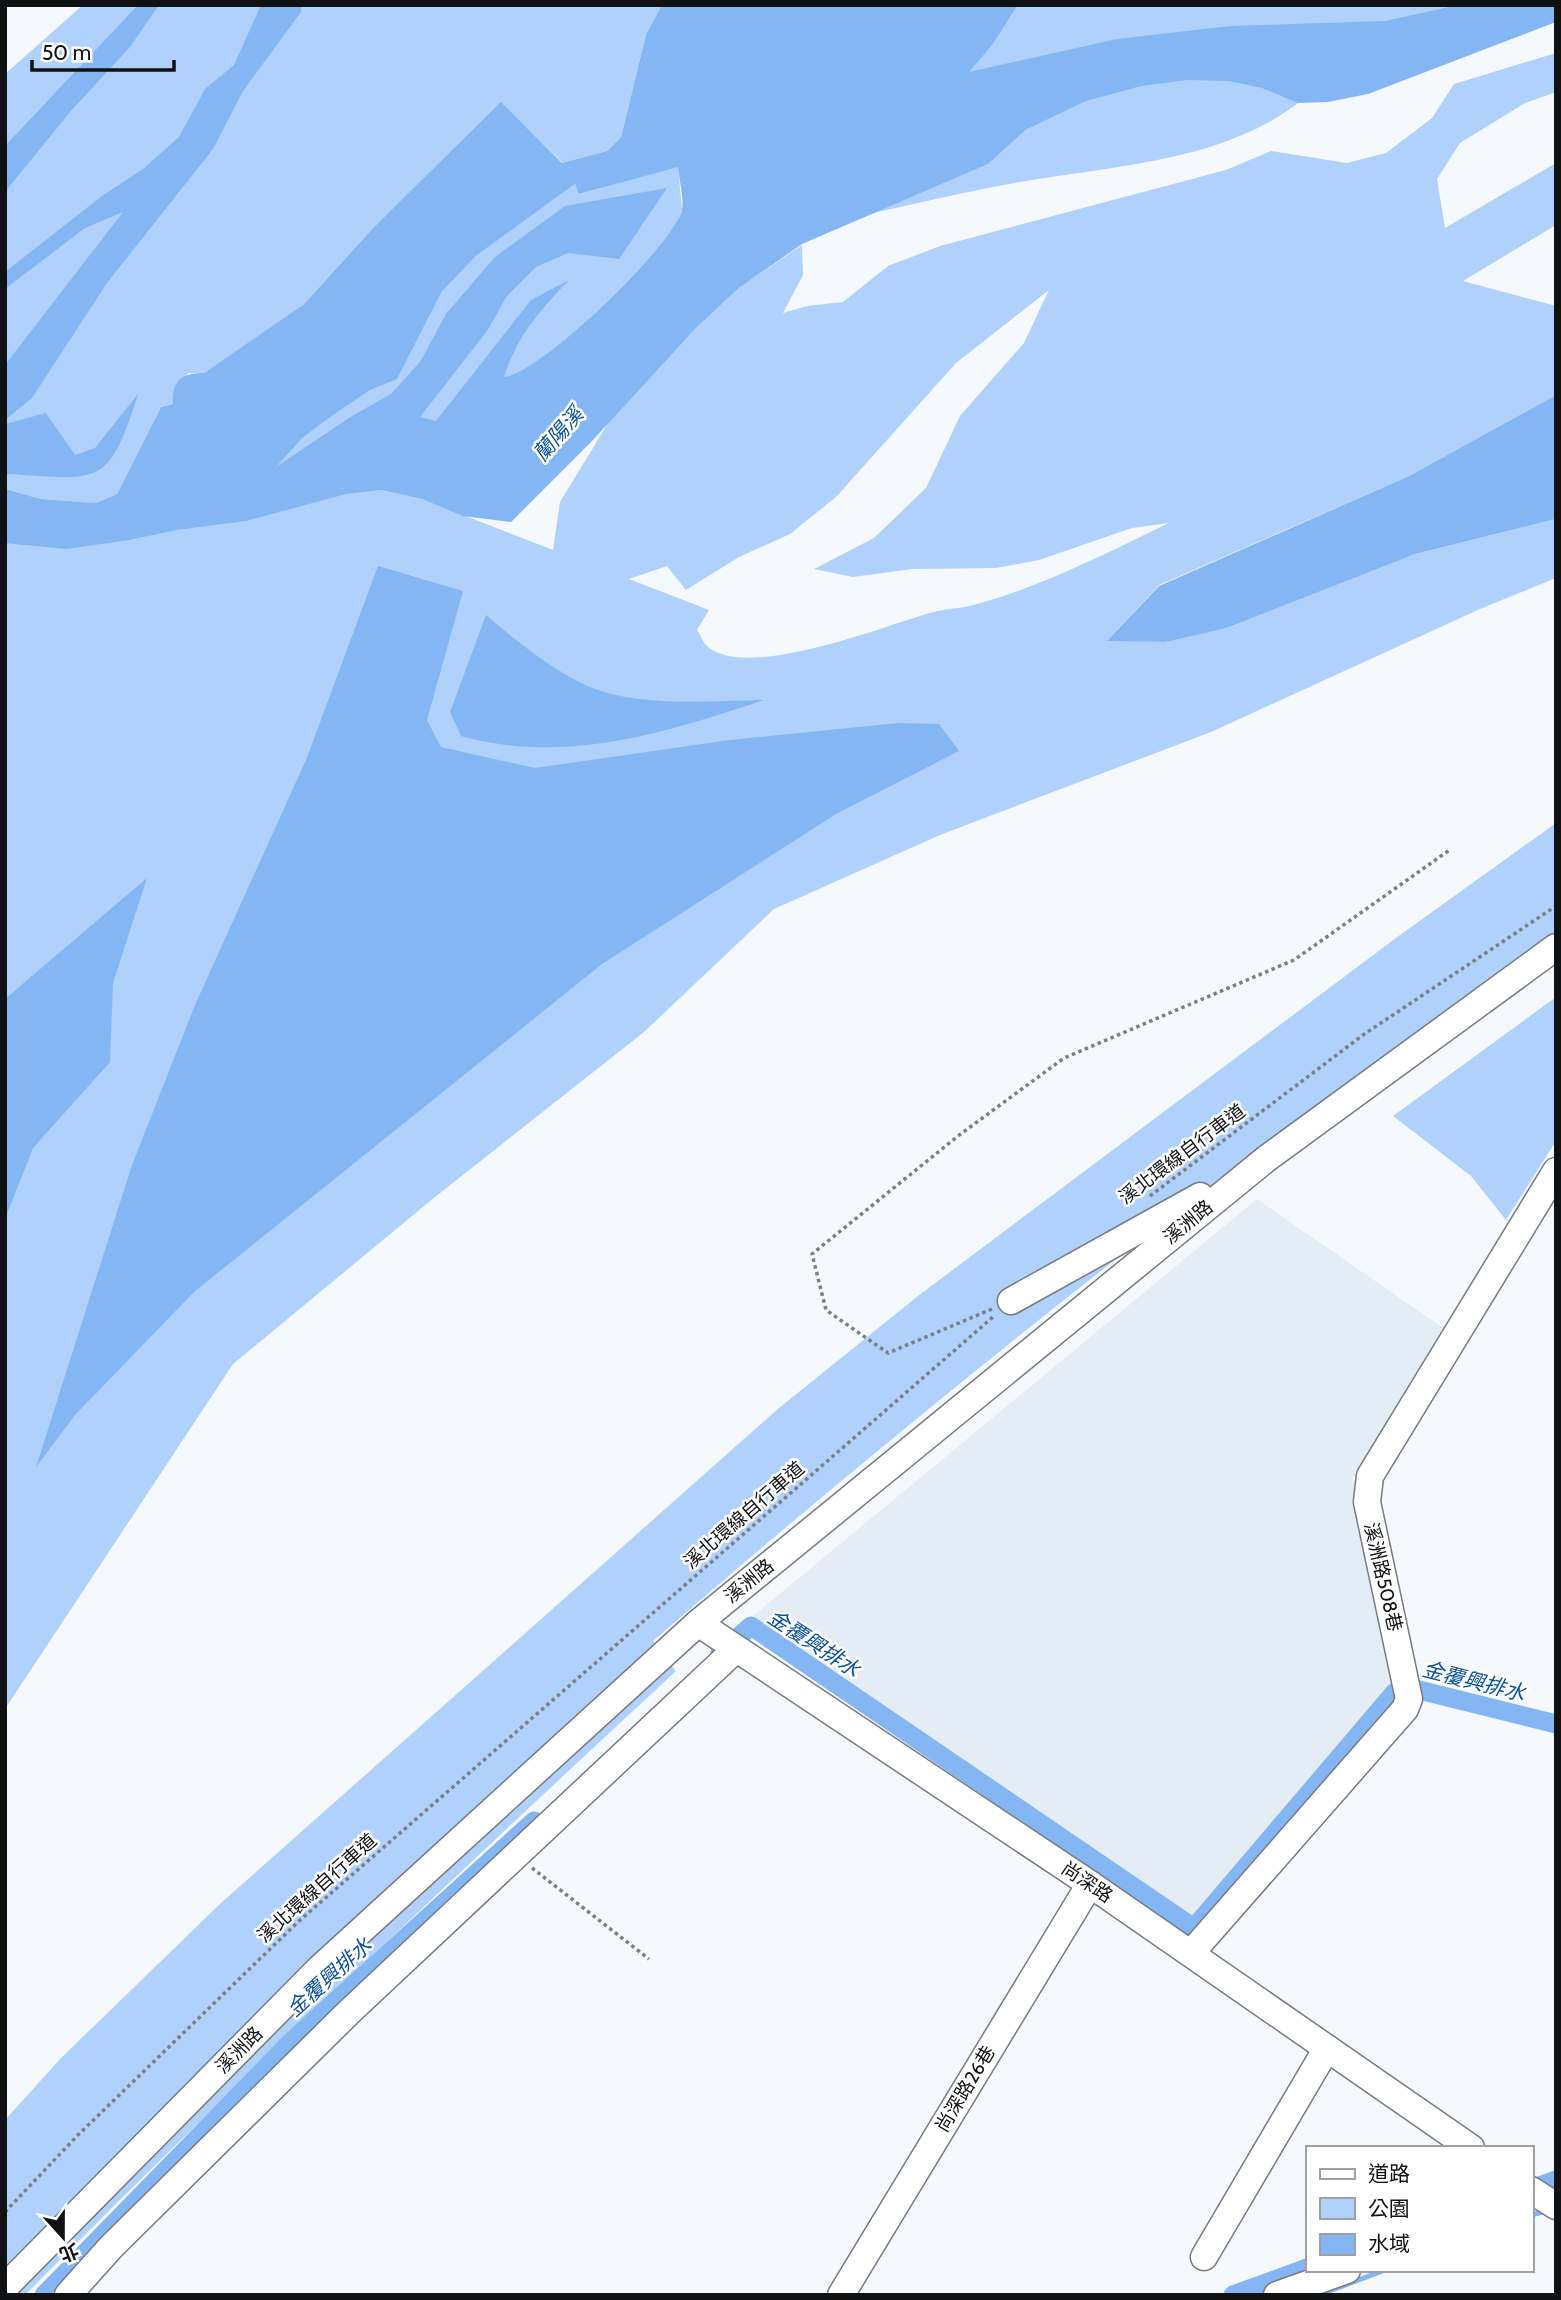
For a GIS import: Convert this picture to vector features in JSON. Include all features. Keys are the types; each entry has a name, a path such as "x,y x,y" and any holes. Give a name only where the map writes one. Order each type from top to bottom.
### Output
{"street":[{"name":"溪洲路","path":"5,2287 320,1968 698,1623 1266,1159 1556,947"},
{"path":"1010,1301 1266,1159"},
{"name":"溪洲路508巷","path":"1191,1953 1405,1709 1409,1699 1367,1503 1370,1476 1556,1171"},
{"name":"尚深路","path":"698,1623 1090,1884 1468,2146"},
{"path":"68,2295 217,2141 735,1650"},
{"name":"尚深路26巷","path":"841,2295 1090,1884"},
{"path":"1204,2256 1327,2048"},
{"path":"1278,2295 1341,2272"}],"path":[{"path":"1010,1301 888,1353 826,1310 812,1254 958,1136 1064,1058 1294,960 1451,849"},
{"name":"溪北環線自行車道","path":"1143,1202 1363,1035 1556,906"},
{"name":"溪北環線自行車道","path":"5,2212 78,2136 299,1921 1010,1301"},
{"path":"516,1855 649,1959"}],"shaded area":[{"path":"1257,1199 1443,1328 1353,1478 1396,1685 1193,1918 768,1631 753,1616"}],"green space":[{"path":"83,5 746,5 646,35 621,137 607,151 563,163 501,103 374,227 304,304 204,373 188,373 173,404 161,407 117,494 96,503 41,499 5,489 5,474 58,476 5,448 5,74"},
{"path":"1018,5 1457,5 1384,21 967,73 993,44"},
{"path":"1556,53 1556,92 1525,103 1460,143 1437,179 1445,228 1556,163 1556,225 1463,281 1556,306 1556,395 1409,476 1159,585 1108,640 1165,642 1415,554 1556,519 1556,578 1480,609 1211,732 940,835 774,909 644,1032 435,1197 233,1364 5,1709 5,526 381,490 422,499 553,550 560,502 610,420 696,328 739,288 802,245 803,275 783,313 807,306 843,302 888,266 940,246 1226,170 1271,151 1347,163 1386,153 1432,118 1454,84","holes":["1049,290 1024,343 960,416 926,488 874,538 814,569 853,577 912,569 996,568 1039,560 1132,528 1169,523 1075,568 1002,597 971,606 936,611 849,639 780,655 749,658 723,655 705,644 697,630 709,610 629,579 667,566 686,590 739,557 790,534 836,497 956,363"]},
{"path":"1262,79 1298,103 1267,123 1199,150 1125,166 996,187 864,215 988,164 1027,129 1101,80"},
{"path":"678,166 682,210 667,248 493,414 274,470 296,411 443,289 476,256 575,184 580,194"},
{"path":"1556,823 1556,935 1294,1123 1103,1269 876,1452 653,1641 676,1671 348,1979 25,2295 5,2295 5,2120 61,2058 221,1903 779,1408 918,1296 1400,935"},
{"path":"1556,997 1556,1141 1506,1220 1471,1176 1393,1116"}],"water":[{"path":"138,5 159,5 130,47 70,112 5,192 5,146"},
{"path":"261,5 302,5 301,12 243,91 213,149 107,283 32,398 5,420 5,365 123,212 85,228 5,289 5,272 102,196 143,169 179,137 205,89 234,65"},
{"name":"蘭陽溪","path":"662,5 1018,5 993,44 969,72 1117,39 1230,26 1384,21 1457,5 1556,5 1556,22 1368,94 1328,102 1298,103 1262,88 1229,81 1187,80 1141,86 1086,101 1027,129 988,164 802,244 739,288 696,328 592,441 511,522 463,516 422,499 381,490 346,494 246,521 66,549 5,543 5,489 41,499 96,503 117,494 161,407 173,404 174,389 180,380 190,374 204,373 304,304 374,227 501,102 562,163 607,151 621,137 646,35","holes":["678,167 682,210 673,227 656,251 631,278 574,333 545,355 521,371 504,377 523,336 539,313 569,280 531,300 436,421 420,417 487,331 507,296 536,267 568,253 619,259 667,188 565,206 495,257 446,314 420,362 391,394 352,416 276,467 302,438 333,415 370,390 397,379 442,291 476,256 575,184 579,194"]},
{"path":"138,394 118,448 108,463 96,472 61,477 5,474 5,424 46,413 75,455 95,448"},
{"path":"1556,395 1556,519 1415,554 1226,628 1165,642 1107,641 1159,586 1409,476"},
{"path":"378,566 463,591 427,720 441,747 535,768 730,740 898,723 939,724 959,751 836,814 602,964 194,1292 75,1415 36,1467 132,1165 195,1005 306,760"},
{"path":"486,615 554,667 598,690 659,701 764,700 652,734 576,746 500,744 461,736 450,712"},
{"path":"147,878 113,983 110,1062 33,1148 5,1219 5,999"}],"waterway":[{"name":"金覆興排水","path":"720,1653 751,1626 1194,1928 1395,1692 1411,1688 1556,1724"},
{"name":"金覆興排水","path":"44,2295 292,2041 534,1821"},
{"path":"1533,2188 1556,2180"},
{"path":"1533,2214 1546,2211"},
{"path":"1233,2295 1306,2268"},
{"path":"1319,2295 1380,2272"}]}
